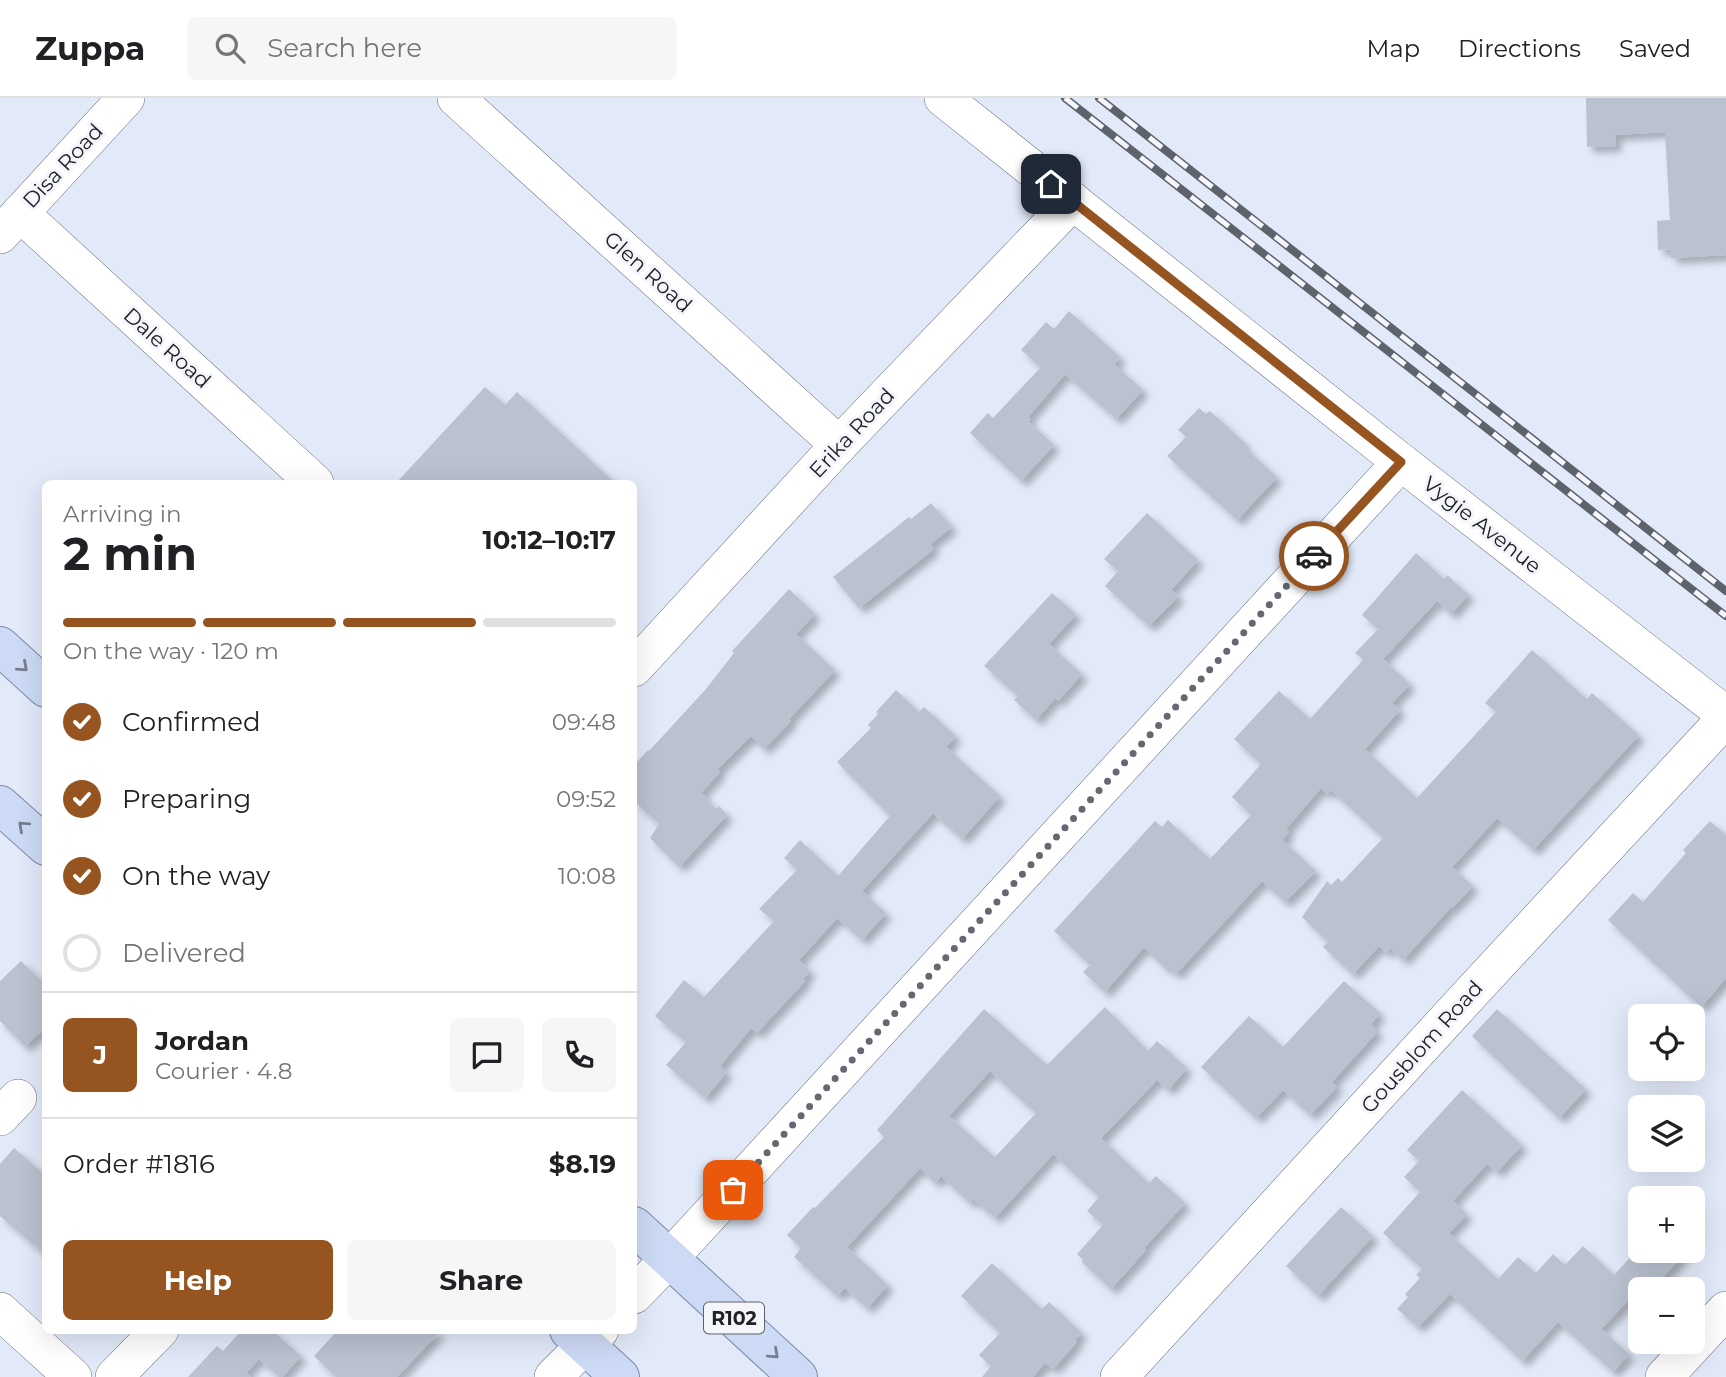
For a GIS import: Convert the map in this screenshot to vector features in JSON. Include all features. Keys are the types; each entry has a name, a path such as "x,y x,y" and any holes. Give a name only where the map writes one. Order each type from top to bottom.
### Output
{"main road":[{"path":"0,646 42,684"},
{"path":"0,805 42,842"},
{"name":"R102","path":"637,1229 798,1377"},
{"path":"585,1335 620,1377"}],"street":[{"name":"Disa Road","path":"10,224 126,98"},
{"name":"Glen Road","path":"456,98 839,445"},
{"name":"Vygie Avenue","path":"943,98 1726,716"},
{"name":"Erika Road","path":"637,665 839,445 1073,201"},
{"name":"Dale Road","path":"10,224 312,480"},
{"path":"637,1292 1401,462"},
{"name":"Gousblom Road","path":"1119,1377 1726,716"},
{"path":"1664,1377 1726,1310"},
{"path":"0,1311 67,1376"},
{"path":"114,1377 156,1334"},
{"path":"553,1377 585,1335"}],"building":[{"path":"1586,98 1726,98 1726,255 1671,258 1671,249 1658,250 1657,221 1670,220 1665,132 1615,135 1616,146 1587,147"},
{"path":"1069,311 1120,357 1114,364 1143,390 1116,419 1065,374 1028,417 1031,420 1029,422 1054,445 1021,481 970,433 988,413 993,418 1041,367 1021,350 1046,322 1054,329"},
{"path":"485,387 505,405 517,392 612,480 399,480"},
{"path":"1199,408 1206,414 1210,411 1277,477 1237,520 1167,456 1186,437 1178,430"},
{"path":"931,503 952,527 930,544 934,549 859,608 833,577"},
{"path":"1147,513 1198,560 1171,590 1179,596 1149,626 1105,586 1118,571 1104,559"},
{"path":"1416,553 1444,579 1448,575 1469,594 1451,614 1437,601 1383,659 1410,684 1392,703 1400,710 1365,749 1417,798 1496,712 1485,703 1532,650 1587,699 1592,693 1639,735 1533,850 1497,818 1452,867 1473,886 1403,960 1390,948 1386,953 1379,946 1353,974 1323,947 1328,942 1302,917 1327,881 1331,885 1338,878 1342,882 1383,838 1331,790 1327,794 1321,788 1286,829 1289,832 1282,840 1316,871 1285,902 1262,881 1176,974 1168,967 1166,969 1144,947 1105,992 1083,972 1090,965 1054,931 1155,821 1162,827 1168,820 1210,859 1251,815 1232,797 1261,764 1234,739 1279,691 1310,719 1363,660 1355,653 1378,629 1362,615"},
{"path":"789,589 815,614 796,634 835,670 764,749 751,736 717,770 720,772 701,793 716,809 719,806 727,815 679,867 650,838 659,824 637,804 637,762 706,689 734,653 732,651"},
{"path":"1052,593 1076,614 1049,644 1082,674 1058,701 1055,698 1036,720 1014,700 1018,696 984,666"},
{"path":"896,690 919,712 924,707 956,736 946,747 1000,796 962,839 933,813 862,891 886,913 862,940 837,918 799,960 810,971 803,979 805,981 757,1033 751,1028 720,1066 727,1072 705,1098 666,1065 686,1042 655,1016 684,980 704,997 774,921 759,909 797,870 784,858 800,840 838,876 890,816 837,762 871,728 868,725 878,714 876,712"},
{"path":"1710,821 1726,835 1726,978 1704,1004 1698,1004 1608,920 1633,893 1643,902 1686,853 1683,850"},
{"path":"21,961 42,981 42,1031 25,1046 0,1021 0,981"},
{"path":"1344,981 1380,1013 1371,1024 1377,1032 1332,1082 1337,1087 1310,1115 1283,1090 1256,1118 1201,1067 1249,1016 1283,1047"},
{"path":"1105,1007 1148,1051 1157,1041 1187,1068 1168,1090 1157,1080 1101,1138 1149,1183 1156,1176 1185,1203 1111,1289 1077,1254 1103,1225 1087,1211 1099,1197 1053,1154 995,1218 973,1199 970,1203 941,1176 935,1183 920,1168 847,1247 888,1285 867,1308 845,1288 837,1296 794,1257 801,1248 787,1235 884,1137 877,1130 984,1009 1047,1065","holes":["990,1071 1036,1113 995,1157 949,1116"]},
{"path":"1497,1009 1586,1089 1559,1118 1472,1036"},
{"path":"1462,1090 1522,1145 1497,1172 1487,1164 1453,1201 1467,1214 1449,1233 1498,1279 1518,1257 1536,1273 1553,1254 1565,1265 1583,1246 1614,1275 1628,1260 1628,1263 1676,1263 1663,1277 1628,1277 1628,1300 1601,1329 1629,1354 1613,1372 1558,1322 1522,1361 1450,1294 1418,1327 1397,1309 1408,1297 1405,1294 1420,1278 1416,1275 1422,1269 1383,1233 1420,1192 1404,1177 1419,1161 1407,1150"},
{"path":"14,1148 42,1172 42,1252 0,1216 0,1164"},
{"path":"1341,1207 1373,1236 1318,1296 1286,1266"},
{"path":"992,1263 1042,1309 1049,1302 1082,1333 1053,1369 1045,1363 1033,1377 982,1377 991,1366 979,1355 1000,1333 961,1296"},
{"path":"238,1334 276,1334 301,1356 282,1377 259,1359 246,1373 251,1377 188,1377 217,1346 223,1351"},
{"path":"334,1334 437,1334 397,1377 336,1377 314,1356"}],"railway":[{"path":"1065,98 1726,616"},
{"path":"1099,98 1726,591"}],"way so far":[{"path":"733,1190 1314,556"}],"route":[{"path":"1051,184 1401,462 1314,556"}]}
